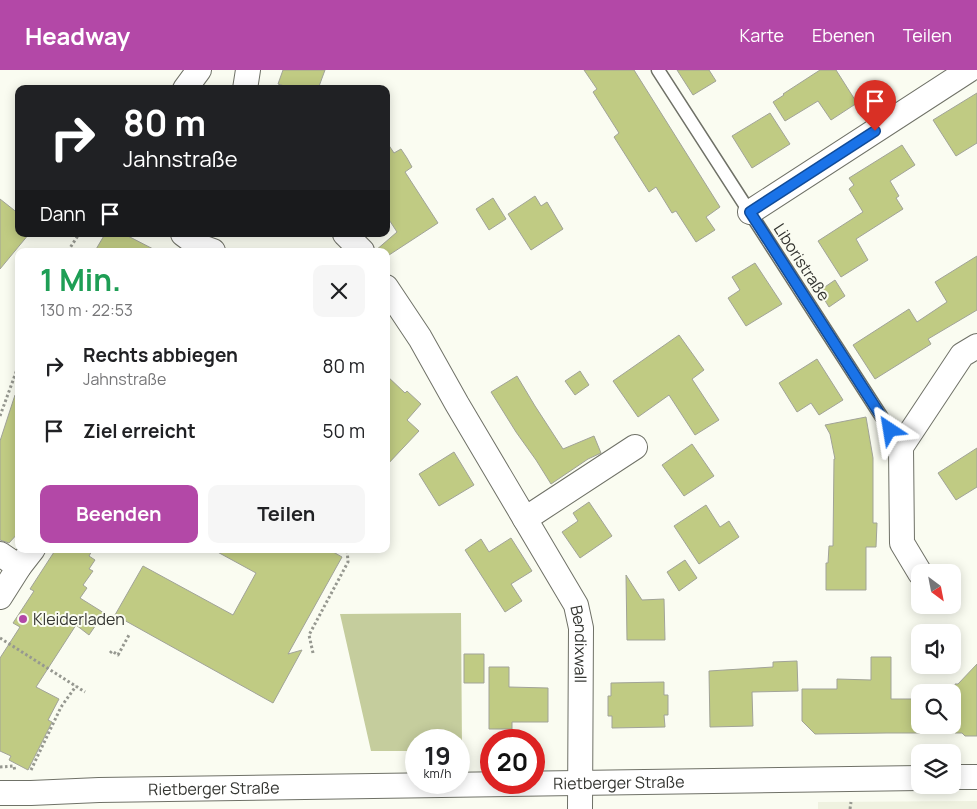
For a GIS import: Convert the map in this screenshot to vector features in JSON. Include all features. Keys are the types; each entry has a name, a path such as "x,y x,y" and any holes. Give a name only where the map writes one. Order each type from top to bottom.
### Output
{"street":[{"path":"188,85 199,70"},
{"path":"246,85 248,70"},
{"path":"750,212 969,70"},
{"path":"187,237 205,248"},
{"path":"348,237 359,248"},
{"name":"Bendixwall","path":"390,293 420,338 576,605 581,628 580,809"},
{"path":"915,564 902,543 901,447 962,355 977,346"},
{"path":"525,519 635,447"},
{"path":"0,597 30,553"},
{"path":"0,554 19,567"},
{"path":"961,777 977,777"},
{"name":"Rietberger Straße","path":"12,791 100,799 580,783 911,778"}],"lane":[{"name":"Liboristraße","path":"658,70 901,447"}],"path":[{"path":"70,248 77,237"},
{"path":"0,416 15,375"},
{"path":"313,653 309,635 348,562 347,553"},
{"path":"110,653 112,651 118,654 129,635"},
{"path":"0,638 85,692"},
{"path":"12,791 61,707 76,686"},
{"path":"0,767 14,766 15,769"}],"shaded area":[{"path":"977,801 977,809 818,809 818,802"}],"green space":[{"path":"461,613 462,729 405,729 405,751 371,751 340,614"}],"building":[{"path":"283,70 325,70 319,85 278,84"},
{"path":"584,70 634,70 720,207 706,217 715,230 696,242 676,211 672,213 656,187 649,192 614,137 619,133 593,92 597,89"},
{"path":"677,70 709,70 716,81 693,95"},
{"path":"820,70 836,70 857,103 831,120 818,101 785,121 773,102"},
{"path":"977,93 977,143 956,156 933,120"},
{"path":"770,113 790,144 752,168 732,136"},
{"path":"902,145 915,165 890,181 899,196 896,198 903,209 856,239 868,260 841,277 818,241 863,212 849,189 854,185 849,178"},
{"path":"390,147 394,153 401,149 407,158 412,167 405,172 438,223 390,254 390,248 378,248 397,232 390,221"},
{"path":"535,196 541,206 547,202 563,229 531,250 508,214"},
{"path":"493,198 506,219 489,230 476,209"},
{"path":"0,199 15,211 15,237 27,237 17,248 15,248 15,251 0,269"},
{"path":"103,237 130,237 151,248 97,248"},
{"path":"977,256 977,310 928,339 931,344 875,379 853,345 909,309 917,322 947,302 935,282"},
{"path":"755,263 782,304 746,326 728,298 740,290 732,277"},
{"path":"835,280 845,296 829,307 819,291"},
{"path":"679,335 704,370 692,379 719,420 695,435 669,395 638,417 613,381"},
{"path":"817,359 843,400 819,415 811,403 797,412 779,383"},
{"path":"580,371 589,385 575,395 565,381"},
{"path":"517,376 563,449 594,436 601,453 588,459 551,484 491,392"},
{"path":"390,379 405,393 407,391 421,404 407,420 419,431 390,462"},
{"path":"15,395 15,536 9,543 0,540 0,441"},
{"path":"866,417 873,458 873,523 877,523 876,547 866,547 866,590 826,590 826,563 828,563 829,546 833,546 835,459 830,434 825,425"},
{"path":"692,444 714,476 684,496 662,465"},
{"path":"977,448 977,487 956,500 938,473"},
{"path":"454,452 474,485 439,506 419,474"},
{"path":"589,502 612,536 580,558 562,532 578,521 573,513"},
{"path":"706,505 720,527 729,521 739,537 699,564 674,526"},
{"path":"511,538 532,571 511,584 522,601 505,612 465,550 481,539 489,552"},
{"path":"53,553 91,553 89,556 95,560 89,569 93,571 83,585 87,588 80,598 104,613 89,635 76,625 36,687 59,699 48,720 52,722 28,770 9,760 11,756 0,751 0,658 20,627 13,623 34,591 30,589"},
{"path":"219,553 335,553 342,557 288,654 302,650 273,703 115,615 143,566 233,615 256,573"},
{"path":"685,560 697,578 679,591 667,572"},
{"path":"626,575 642,600 664,599 665,640 627,640"},
{"path":"464,654 484,654 484,683 464,683"},
{"path":"871,657 891,657 891,699 911,699 911,733 815,734 802,721 802,689 837,689 837,679 871,680"},
{"path":"797,661 798,691 752,692 753,726 710,727 709,671 773,667 773,662"},
{"path":"977,664 977,736 965,736 961,733 961,684 958,684"},
{"path":"489,667 509,667 509,687 548,688 548,722 512,722 512,729 489,729"},
{"path":"664,682 664,695 668,695 668,715 664,715 665,727 612,728 612,716 608,716 608,696 611,696 611,683"}],"place":[{"name":"Kleiderladen","path":"23,619"}],"route":[{"path":"875,131 750,212 890,430"}]}
